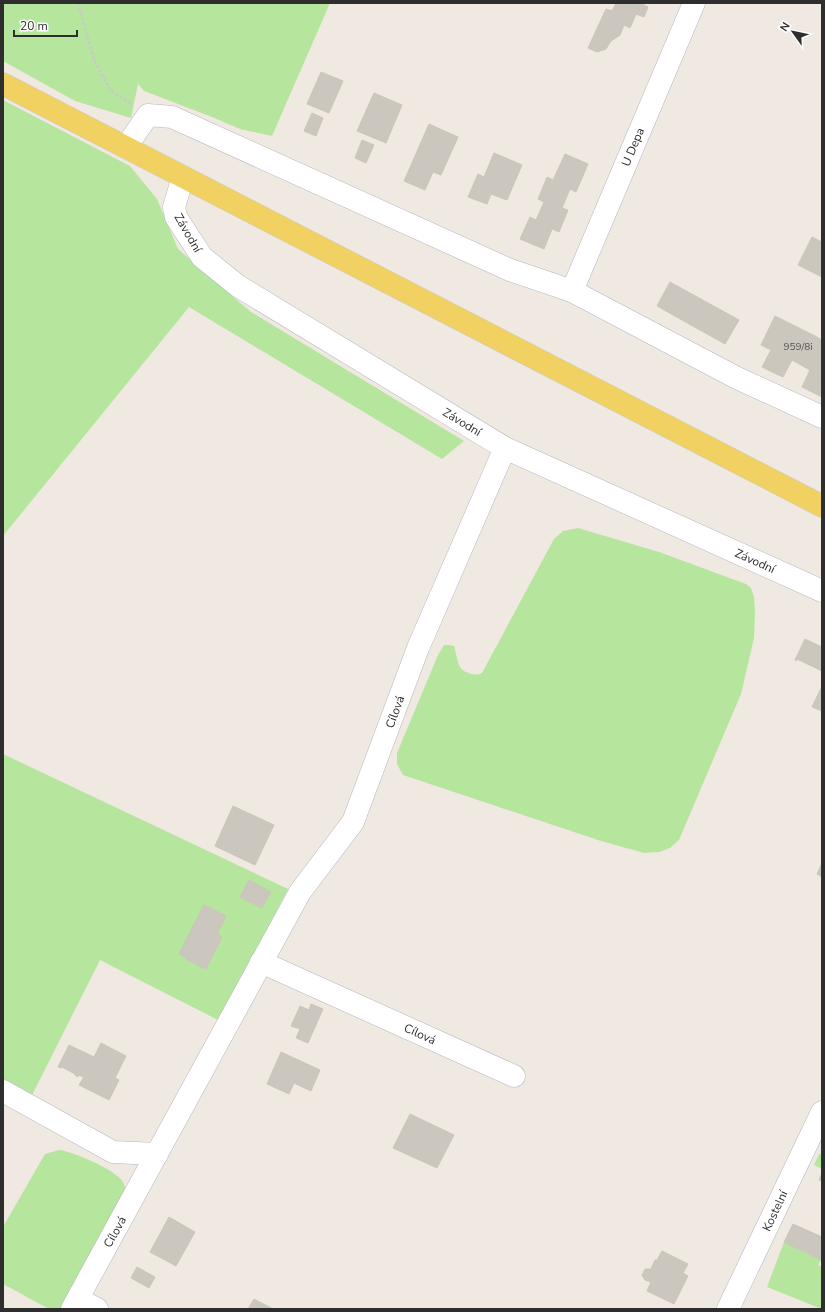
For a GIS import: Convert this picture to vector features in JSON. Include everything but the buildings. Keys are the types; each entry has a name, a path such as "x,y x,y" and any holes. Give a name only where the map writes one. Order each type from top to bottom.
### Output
{"main road":[{"path":"3,84 822,506"}],"street":[{"name":"U Depa","path":"572,291 694,3"},
{"path":"126,147 148,115 172,117 510,270 572,291 737,378 822,417"},
{"name":"Závodní","path":"182,177 174,207 176,217 202,257 238,286 505,448 822,591"},
{"name":"Cílová","path":"75,1304 300,892 354,822 418,648 505,448"},
{"name":"Cílová","path":"261,962 514,1076"},
{"path":"3,1091 113,1152 157,1154"},
{"name":"Kostelní","path":"728,1309 822,1112"},
{"path":"75,1304 97,1309"}],"path":[{"path":"78,3 94,60 110,90 148,115"}],"green space":[{"path":"3,3 330,3 272,136 240,129 144,91 138,84 131,118 75,101 3,61"},
{"path":"3,100 130,166 157,199 178,249 251,312 464,441 442,459 189,307 3,536"},
{"path":"578,528 659,552 746,584 751,588 754,597 754,638 741,694 679,840 670,848 659,852 644,853 601,841 403,775 397,764 397,753 438,655 444,645 454,646 458,662 462,669 474,674 482,673 554,539 563,531"},
{"path":"3,754 288,889 220,1021 100,960 31,1097 3,1082"},
{"path":"59,1150 72,1153 106,1168 122,1181 126,1192 64,1309 49,1309 3,1284 3,1227 45,1154"},
{"path":"819,1154 822,1154 822,1169 814,1165"},
{"path":"784,1242 821,1260 818,1265 822,1267 822,1309 767,1287"}]}
